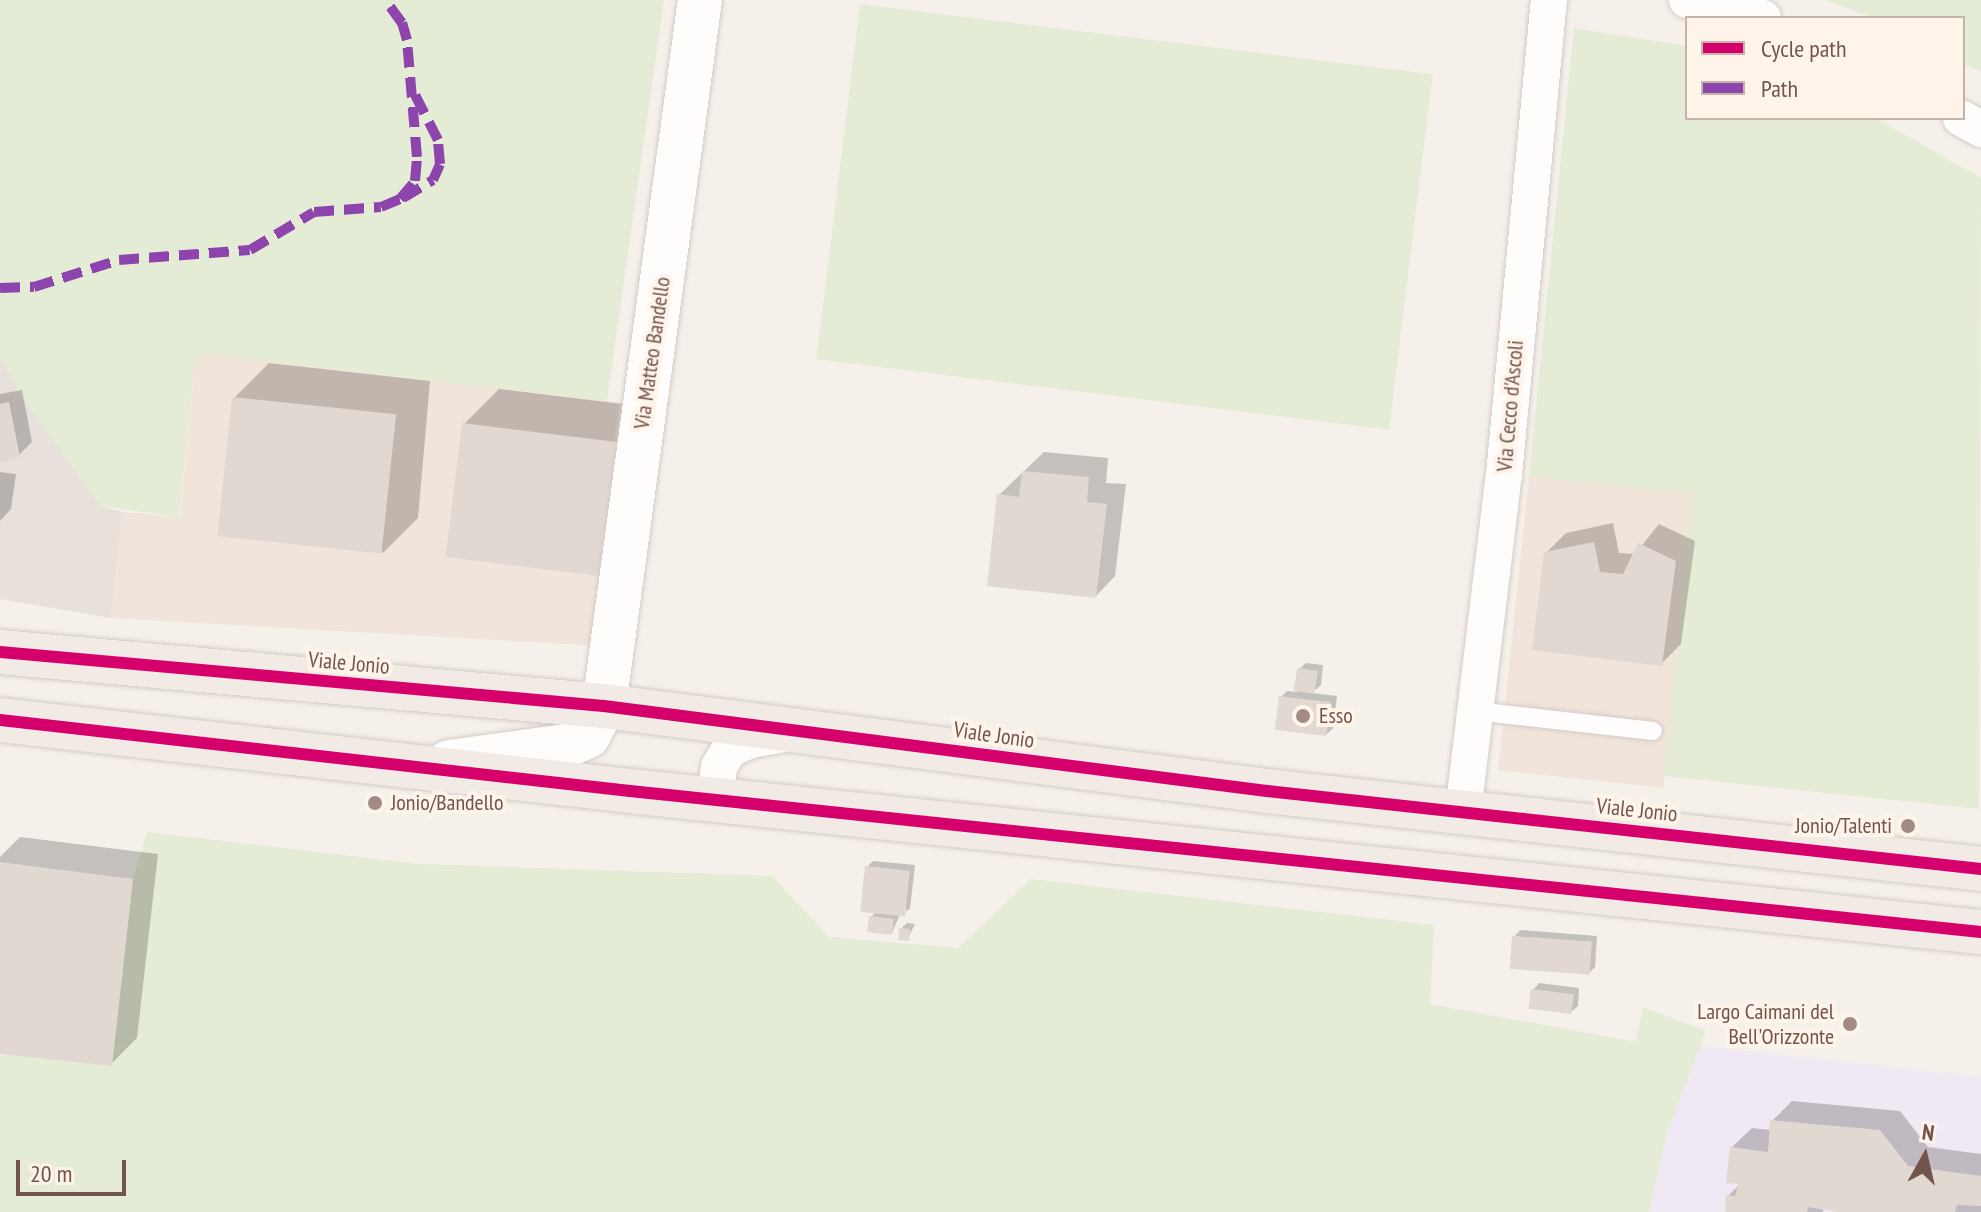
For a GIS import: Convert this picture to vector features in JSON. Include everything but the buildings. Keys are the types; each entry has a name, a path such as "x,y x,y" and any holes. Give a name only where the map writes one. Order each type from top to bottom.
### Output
{"main road":[{"name":"Viale Jonio","path":"0,652 604,706 1463,812 1981,869"},
{"path":"0,720 405,766 1981,932"}],"street":[{"name":"Via Matteo Bandello","path":"604,706 700,0"},
{"name":"Via Cecco d'Ascoli","path":"1463,812 1504,475 1549,0"},
{"path":"1687,0 1755,16"},
{"path":"405,766 566,746 588,736 604,706"},
{"path":"716,799 719,767 729,750 750,740 807,730"}],"lane":[{"path":"1475,711 1653,731"}],"shaded area":[{"path":"196,353 634,404 601,646 111,618 122,512 180,517"},
{"path":"0,356 22,397 101,506 122,512 111,618 0,599"},
{"path":"1529,476 1694,493 1663,788 1498,770"},
{"path":"1700,1046 1981,1077 1981,1212 1649,1212 1667,1133"}],"green space":[{"path":"0,0 664,0 607,401 196,353 179,517 101,506 22,397 0,356"},
{"path":"1825,0 1981,0 1981,72 1965,64 1965,16 1868,16"},
{"path":"860,4 1433,74 1389,430 816,359"},
{"path":"1574,28 1685,46 1685,120 1880,120 1981,178 1979,809 1664,776 1694,494 1529,476"},
{"path":"147,832 419,864 772,876 829,937 958,948 1031,879 1434,925 1430,1004 1636,1042 1643,1007 1706,1031 1667,1133 1649,1212 0,1212 0,1054 112,1065 133,879"}],"marked path":[{"path":"0,288 34,287 119,260 250,250 314,212 381,207 400,199 415,181 417,157 407,40 402,23 385,0"},
{"path":"403,198 433,180 440,164 438,140 413,91"}],"cycle path":[{"path":"0,652 604,706 1267,791 1981,869"},
{"path":"0,720 630,791 1981,932"}],"place":[{"name":"Esso","path":"1303,716"},
{"name":"Jonio/Bandello","path":"375,803"},
{"name":"Jonio/Talenti","path":"1908,826"},
{"name":"Largo Caimani del Bell'Orizzonte","path":"1850,1024"}]}
